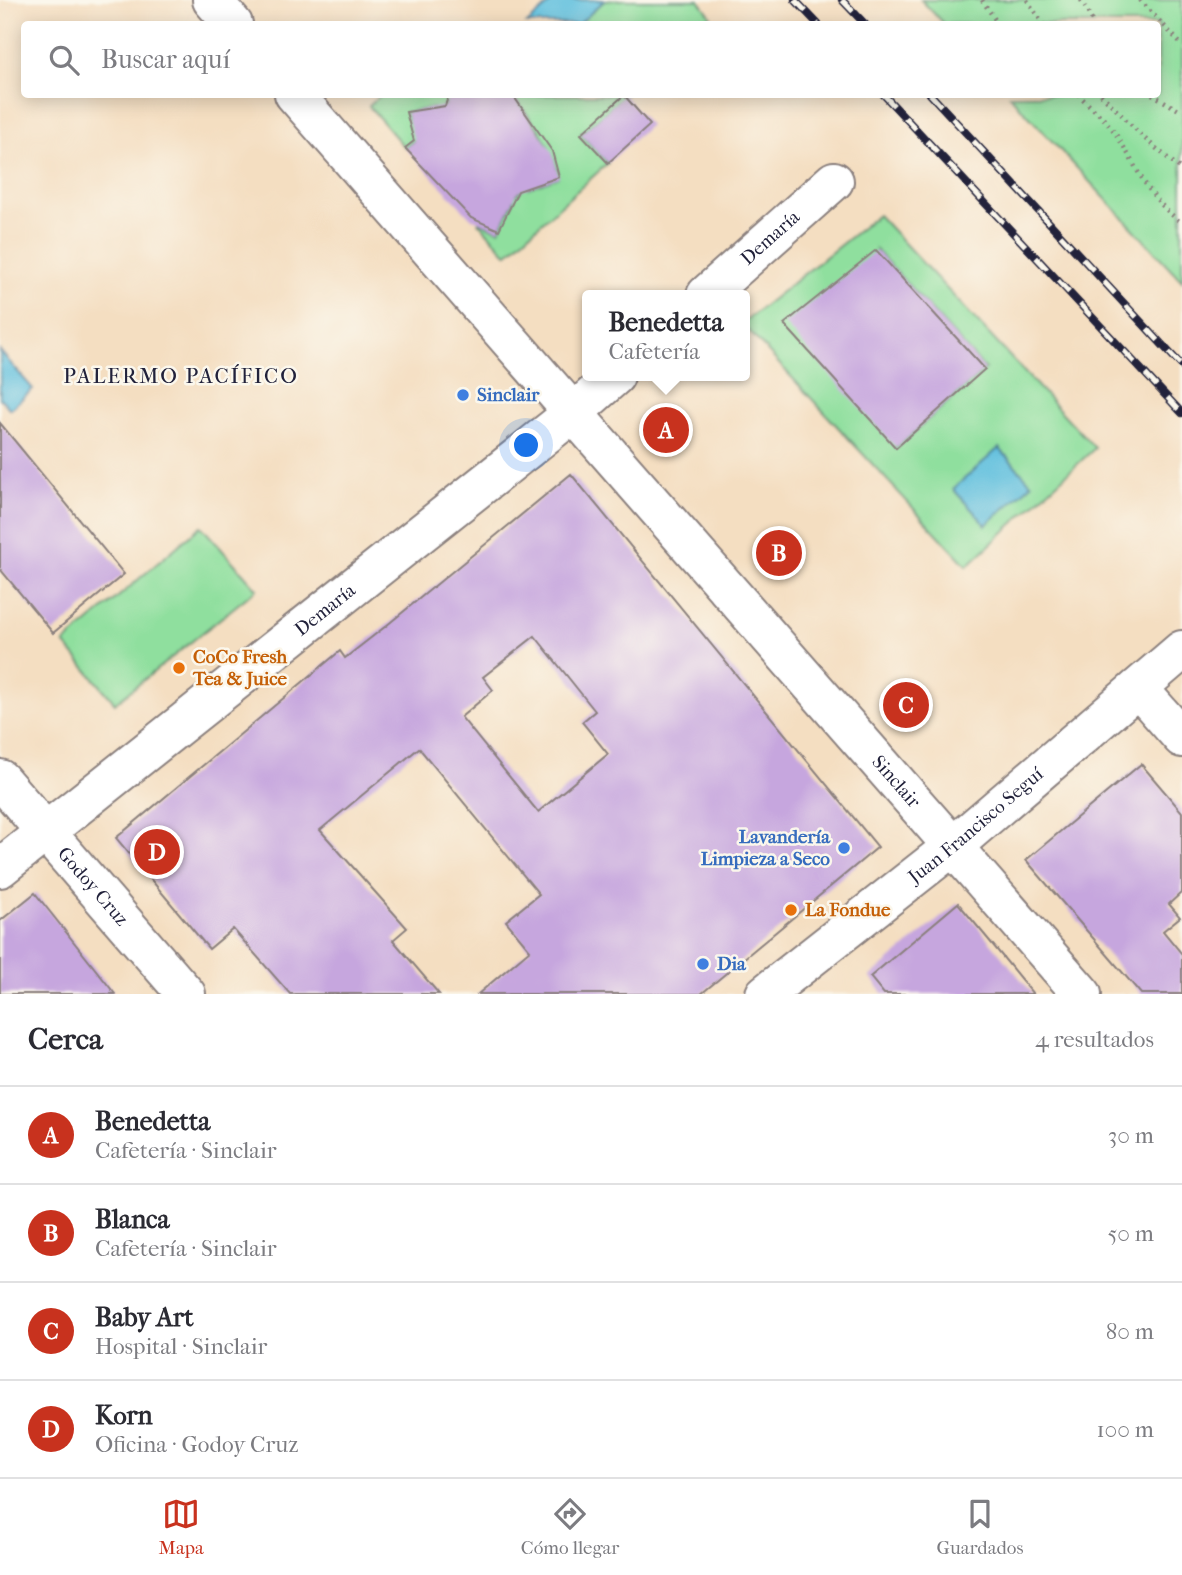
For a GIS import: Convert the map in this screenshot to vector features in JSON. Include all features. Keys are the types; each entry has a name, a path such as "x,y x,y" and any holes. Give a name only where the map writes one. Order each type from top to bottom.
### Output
{"street":[{"path":"212,0 230,21"},
{"name":"Sinclair","path":"297,98 1082,994"},
{"name":"Demaría","path":"712,290 834,181"},
{"name":"Demaría","path":"0,868 573,413 609,381"},
{"name":"Juan Francisco Seguí","path":"765,994 952,847 1182,650"},
{"path":"1139,688 1182,738"},
{"name":"Godoy Cruz","path":"0,779 186,994"}],"path":[{"path":"982,0 996,21"},
{"path":"1027,0 1041,21"},
{"path":"1081,0 1092,21"},
{"path":"1140,0 1160,21"},
{"path":"1161,22 1182,45"},
{"path":"1082,98 1111,126 1142,181 1166,211 1182,223"},
{"path":"1105,98 1144,138 1182,170"},
{"path":"1159,98 1182,112"}],"green space":[{"path":"605,0 699,0 711,16 705,21 582,21"},
{"path":"921,0 1182,0 1182,281 1012,98 1161,98 1161,21 941,21"},
{"path":"378,98 450,100 437,111 434,108 406,112 416,139 405,148 369,106"},
{"path":"514,98 622,98 581,134 608,163 507,254 478,222 499,230 514,200 512,198 525,186 528,188 558,177 552,154 534,123"},
{"path":"878,215 1095,448 967,566 750,332 750,317","holes":["876,250 985,369 896,448"]},
{"path":"201,526 257,589 115,703 64,643"}],"water":[{"path":"554,0 605,0 582,21 530,21"},
{"path":"0,351 33,389 10,409 0,398"},
{"path":"999,448 1032,484 986,525 953,489"}],"building":[{"path":"448,98 515,98 552,151 559,177 518,191 499,230 471,218 405,148 414,141 406,112 445,106"},
{"path":"621,98 627,98 650,125 608,163 581,134"},
{"path":"876,250 985,369 896,448 784,324"},
{"path":"0,423 124,574 53,633 0,569"},
{"path":"571,474 878,847 701,994 478,994 530,950 506,921 539,894 419,748 320,830 407,928 393,940 439,994 290,994 233,929 209,949 116,838 340,651 345,658","holes":["535,636 595,711 582,722 608,754 538,812 461,717 493,690 483,677"]},
{"path":"1141,764 1182,812 1182,892 1169,904 1180,917 1163,931 1182,954 1182,994 1141,994 1026,860"},
{"path":"35,893 115,994 0,994 0,921"},
{"path":"958,903 1033,994 884,994 870,977"}],"railway":[{"path":"795,0 815,21"},
{"path":"842,0 862,21"},
{"path":"887,98 1182,413"},
{"path":"934,98 1182,366"}],"place":[{"name":"Sinclair","path":"463,395"},
{"name":"Benedetta","path":"666,430"},
{"name":"Blanca","path":"779,553"},
{"name":"CoCo Fresh Tea & Juice","path":"179,668"},
{"name":"Baby Art","path":"906,705"},
{"name":"Lavandería Limpieza a Seco","path":"844,848"},
{"name":"Korn","path":"157,852"},
{"name":"La Fondue","path":"791,910"},
{"name":"Dia","path":"703,964"}],"district":[{"name":"PALERMO PACÍFICO","path":"181,376"}]}
